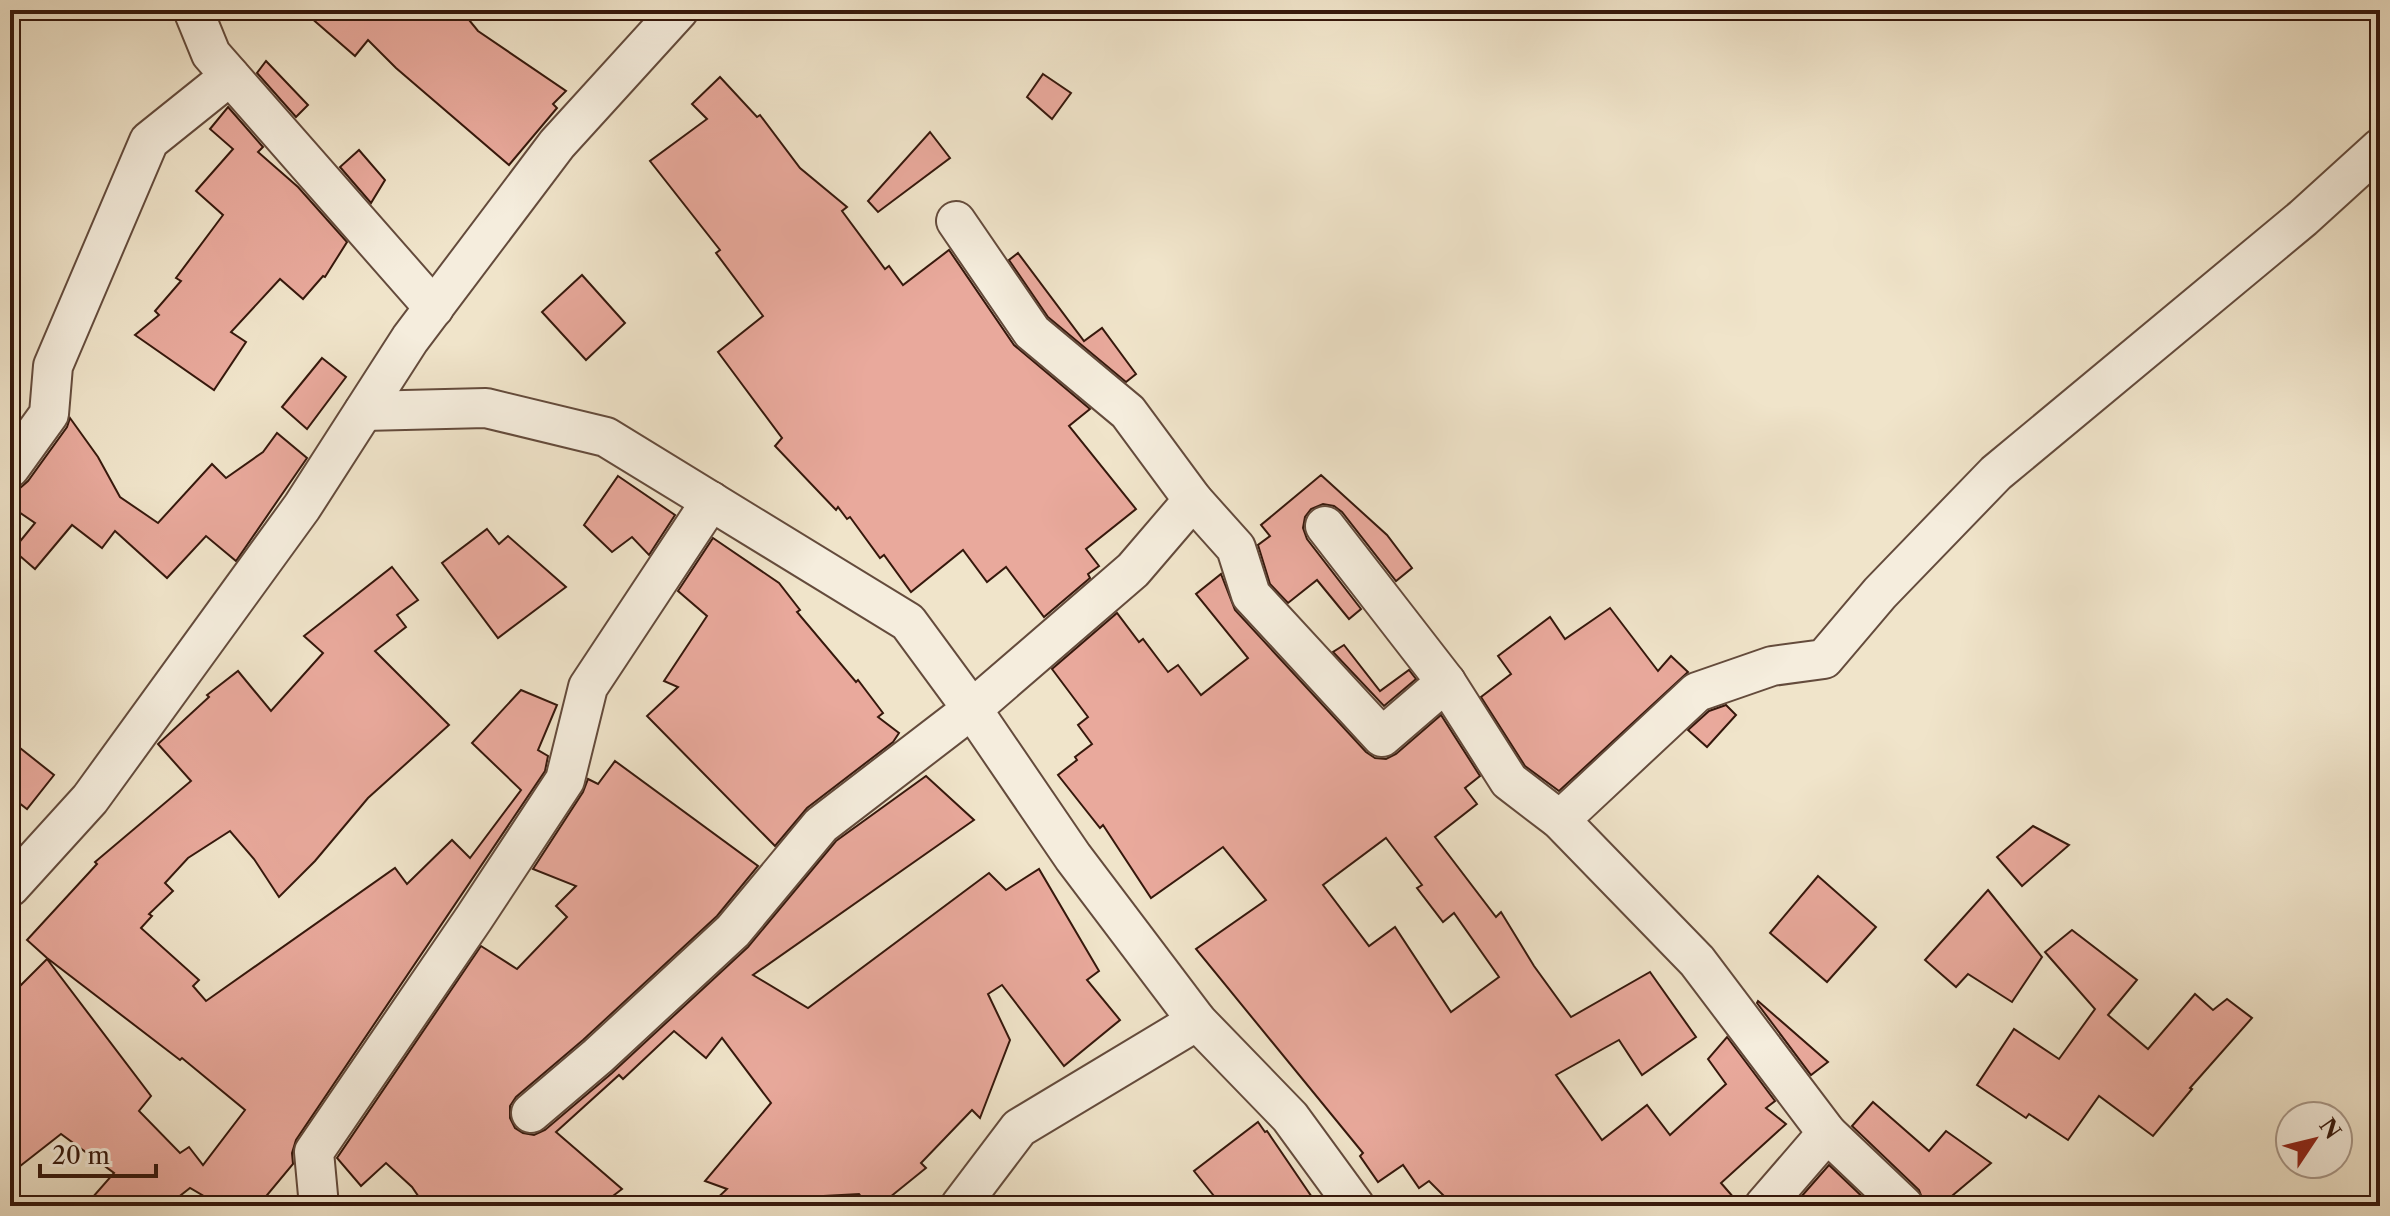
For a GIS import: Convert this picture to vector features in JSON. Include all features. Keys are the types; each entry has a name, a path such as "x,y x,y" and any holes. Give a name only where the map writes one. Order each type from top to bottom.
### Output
{"street":[{"path":"193,10 211,54 434,308"},
{"path":"10,887 90,799 302,507 410,339 557,144 679,10"},
{"path":"10,468 49,414 53,366 149,141 230,76"},
{"path":"1560,820 1697,692 1772,666 1824,659 1880,593 1996,473 2303,218 2380,148"},
{"path":"956,221 1032,332 1128,412 1193,500 1236,548 1251,595 1382,737 1446,682"},
{"path":"364,411 486,408 606,437 908,622 1073,857 1197,1021 1290,1117 1355,1206"},
{"path":"531,1113 598,1056 733,931 821,825 972,709 1133,570 1193,500"},
{"path":"319,1206 314,1152 565,780 588,687 711,501"},
{"path":"1325,526 1446,682 1509,781 1560,820 1697,961 1827,1133 1904,1206"},
{"path":"960,1206 1019,1128 1197,1021"},
{"path":"1764,1206 1827,1133"}],"building":[{"path":"302,10 461,10 478,31 566,91 553,104 557,108 509,165 368,40 355,56"},
{"path":"266,61 308,105 296,117 257,73"},
{"path":"1043,74 1071,93 1052,119 1027,97"},
{"path":"720,77 757,117 760,115 800,168 847,207 842,211 885,269 889,266 903,285 949,250 1014,345 1090,409 1069,426 1136,509 1086,549 1099,566 1088,574 1090,578 1044,617 1006,567 987,582 963,550 911,592 884,555 880,558 850,517 847,519 838,507 836,510 775,446 782,438 718,352 763,316 716,253 720,250 650,161 707,119 692,104"},
{"path":"228,107 263,147 258,152 298,187 347,242 325,277 303,299 280,279 231,332 246,342 214,390 135,335 159,315 155,311 181,281 176,278 223,215 196,191 233,149 210,129"},
{"path":"930,132 950,158 878,212 868,201"},
{"path":"359,150 385,180 371,203 340,167"},
{"path":"1018,253 1084,341 1102,328 1136,374 1126,382 1048,317 1009,260"},
{"path":"582,275 625,323 586,360 542,312"},
{"path":"322,358 346,377 307,429 282,407"},
{"path":"70,418 98,457 120,497 158,523 212,464 226,478 263,452 277,433 307,458 236,561 206,536 167,578 115,531 102,548 72,525 35,569 13,550 35,523 10,506 10,490 20,488 28,481 67,427"},
{"path":"1321,475 1387,535 1412,568 1396,581 1342,512 1334,506 1323,504 1311,509 1305,517 1303,528 1307,539 1361,609 1349,619 1317,580 1288,603 1270,584 1258,545 1270,536 1261,525"},
{"path":"618,476 675,515 649,555 632,537 612,552 584,525"},
{"path":"487,529 499,544 508,536 566,587 498,638 442,563"},
{"path":"713,538 779,583 800,610 797,612 883,713 878,717 899,733 893,742 807,808 775,846 647,716 678,687 664,681 707,616 678,591"},
{"path":"392,567 418,600 397,615 406,627 375,651 449,725 368,798 315,861 279,897 254,859 230,831 188,858 165,883 173,891 149,914 152,916 141,928 199,980 193,986 206,1001 395,868 407,884 452,840 470,858 521,790 472,743 521,690 557,705 538,750 548,756 545,771 296,1140 293,1164 258,1206 221,1206 190,1188 167,1206 85,1206 114,1173 61,1134 10,1174 10,996 47,959 151,1096 139,1111 180,1153 189,1147 203,1165 245,1110 27,940 97,864 95,862 191,781 158,744 209,697 207,695 238,671 271,711 323,653 304,636"},
{"path":"1221,574 1235,610 1366,752 1375,758 1386,759 1396,754 1441,715 1480,776 1465,788 1477,804 1435,837 1496,917 1501,912 1534,966 1571,1017 1650,972 1696,1037 1642,1075 1619,1040 1556,1075 1602,1140 1647,1105 1670,1135 1726,1084 1708,1059 1727,1037 1775,1101 1766,1108 1786,1124 1721,1183 1741,1206 1454,1206 1429,1181 1419,1188 1403,1165 1378,1182 1360,1156 1363,1153 1196,949 1266,900 1223,847 1151,898 1103,825 1100,828 1058,775 1092,744 1078,725 1088,717 1052,669 1117,613 1139,642 1143,639 1168,672 1178,665 1201,695 1248,658 1196,594","holes":["1386,838 1422,885 1417,888 1443,922 1454,913 1499,977 1451,1012 1395,927 1369,946 1323,885"]},
{"path":"1610,608 1658,671 1671,656 1688,672 1559,791 1525,766 1481,697 1511,674 1498,656 1550,617 1565,639"},
{"path":"1344,645 1380,691 1409,670 1416,679 1384,706 1333,652"},
{"path":"1726,705 1736,715 1707,747 1688,730 1709,711"},
{"path":"10,740 54,775 27,809 10,796"},
{"path":"615,761 758,866 717,916 583,1040 516,1097 510,1106 510,1118 515,1128 523,1133 534,1135 545,1130 612,1073 748,947 836,841 926,776 974,820 753,975 808,1008 989,873 1006,890 1039,869 1099,971 1087,980 1120,1020 1064,1066 1002,985 988,994 1010,1040 980,1118 972,1110 921,1163 926,1168 879,1206 868,1206 859,1194 789,1198 794,1206 709,1206 727,1189 705,1181 771,1103 722,1038 706,1058 674,1031 623,1079 619,1075 556,1132 622,1189 600,1206 425,1206 412,1187 386,1163 361,1186 337,1158 481,946 517,969 567,917 556,906 576,886 533,869 583,792 588,779 598,784"},
{"path":"2033,826 2069,845 2022,886 1997,857"},
{"path":"1818,876 1876,927 1827,982 1770,933"},
{"path":"1988,890 2042,957 2012,1002 1968,974 1956,987 1925,960"},
{"path":"2072,930 2137,980 2108,1015 2148,1049 2195,994 2213,1010 2227,999 2252,1018 2190,1088 2153,1136 2099,1096 2068,1140 2029,1114 2026,1118 1977,1085 2014,1029 2059,1059 2095,1009 2045,952"},
{"path":"1758,1001 1828,1062 1811,1075"},
{"path":"1873,1102 1929,1151 1946,1131 1991,1163 1940,1206 1925,1206 1919,1190 1852,1126"},
{"path":"1258,1122 1318,1206 1222,1206 1194,1171"},
{"path":"1829,1165 1872,1206 1793,1206"}]}
